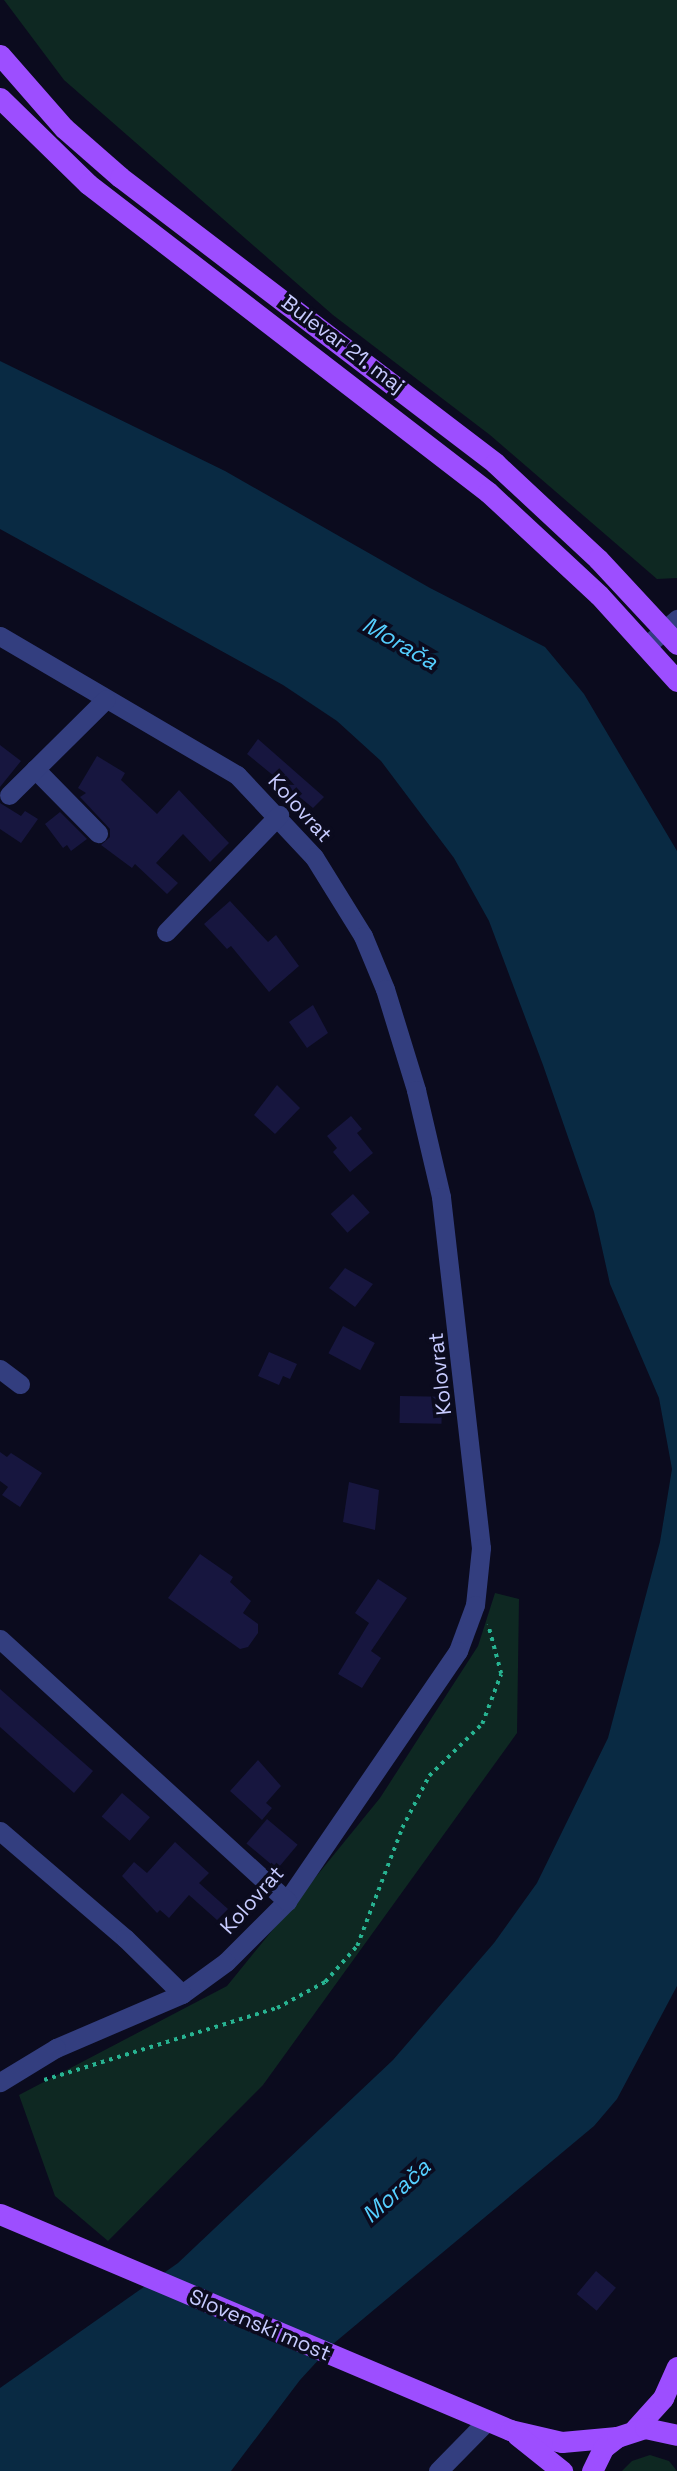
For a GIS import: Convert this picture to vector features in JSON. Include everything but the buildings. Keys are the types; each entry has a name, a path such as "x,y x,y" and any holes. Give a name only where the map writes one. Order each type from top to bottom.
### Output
{"main road":[{"name":"Bulevar 21. maj","path":"0,55 39,103 120,177 495,463 673,631"},
{"name":"Bulevar 21. maj","path":"0,97 88,184 488,492 569,566 677,681"},
{"name":"Slovenski most","path":"0,2214 510,2430"},
{"path":"592,2471 603,2448 626,2433 663,2398 677,2367"},
{"path":"510,2430 562,2442 657,2428 677,2435"},
{"path":"510,2430 562,2471"}],"street":[{"path":"645,647 673,631"},
{"name":"Kolovrat","path":"0,636 106,699 199,748 237,775 279,815 330,880 362,936 385,989 416,1090 439,1185 451,1261 481,1548 475,1605 458,1651 287,1901 226,1962 182,1994 56,2048 0,2082"},
{"path":"9,795 106,699"},
{"path":"35,769 98,833"},
{"path":"166,932 279,815"},
{"path":"0,1369 20,1384"},
{"path":"0,1639 287,1901"},
{"path":"0,1831 125,1938 182,1994"},
{"path":"439,2471 487,2421"}],"green space":[{"path":"4,0 677,0 677,578 657,579 490,435 333,315 64,80"},
{"path":"495,1593 519,1599 517,1733 263,2085 108,2241 55,2196 19,2095 227,1986 380,1798 478,1646"},
{"path":"650,2455 669,2461 677,2471 622,2471 632,2461"}],"water":[{"name":"Morača","path":"0,361 225,471 430,588 545,647 584,694 677,851 677,1986 617,2099 594,2126 333,2344 300,2380 231,2471 0,2471 0,2388 178,2263 393,2060 494,1943 537,1883 608,1738 660,1542 672,1469 659,1398 610,1284 594,1212 543,1065 489,921 454,858 381,761 337,721 283,685 0,529"}]}
